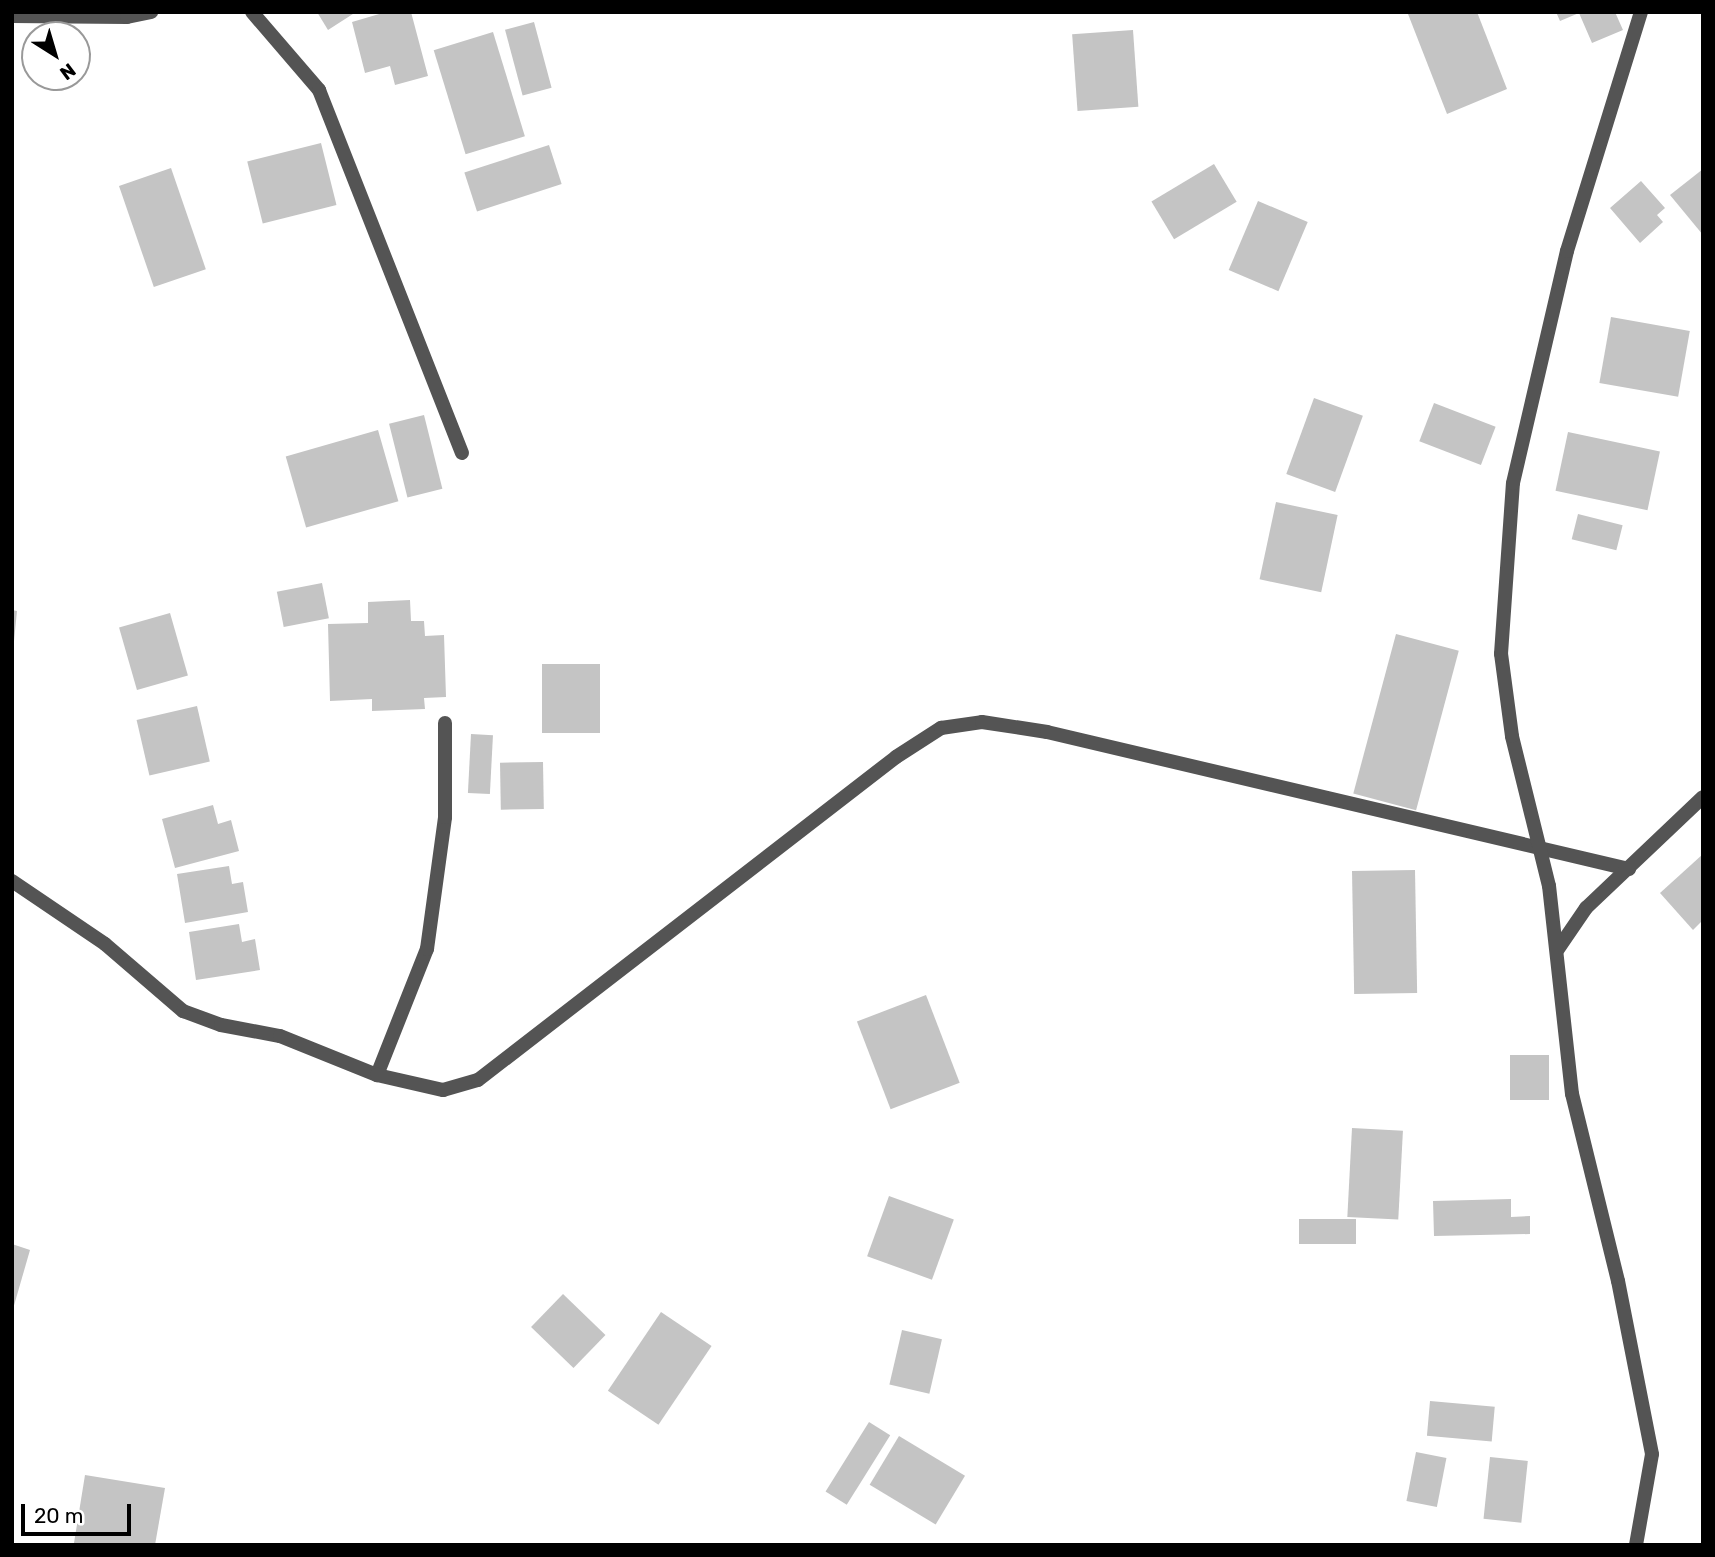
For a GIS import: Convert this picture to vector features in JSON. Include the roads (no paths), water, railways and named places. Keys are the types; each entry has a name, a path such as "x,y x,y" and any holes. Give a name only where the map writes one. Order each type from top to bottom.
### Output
{"street":[{"path":"12,16 127,17 151,12"},
{"path":"252,12 319,90 462,453"},
{"path":"1636,1545 1652,1454 1618,1280 1572,1094 1558,949 1540,848 1512,736 1501,654 1513,483 1567,251 1641,12"},
{"path":"377,1075 427,949 445,817 445,723"},
{"path":"12,881 105,944 183,1011 221,1025 281,1036 377,1075 443,1090 478,1080 896,757 941,728 982,723 1046,732 1629,869"},
{"path":"1558,949 1586,908 1703,797"}]}
